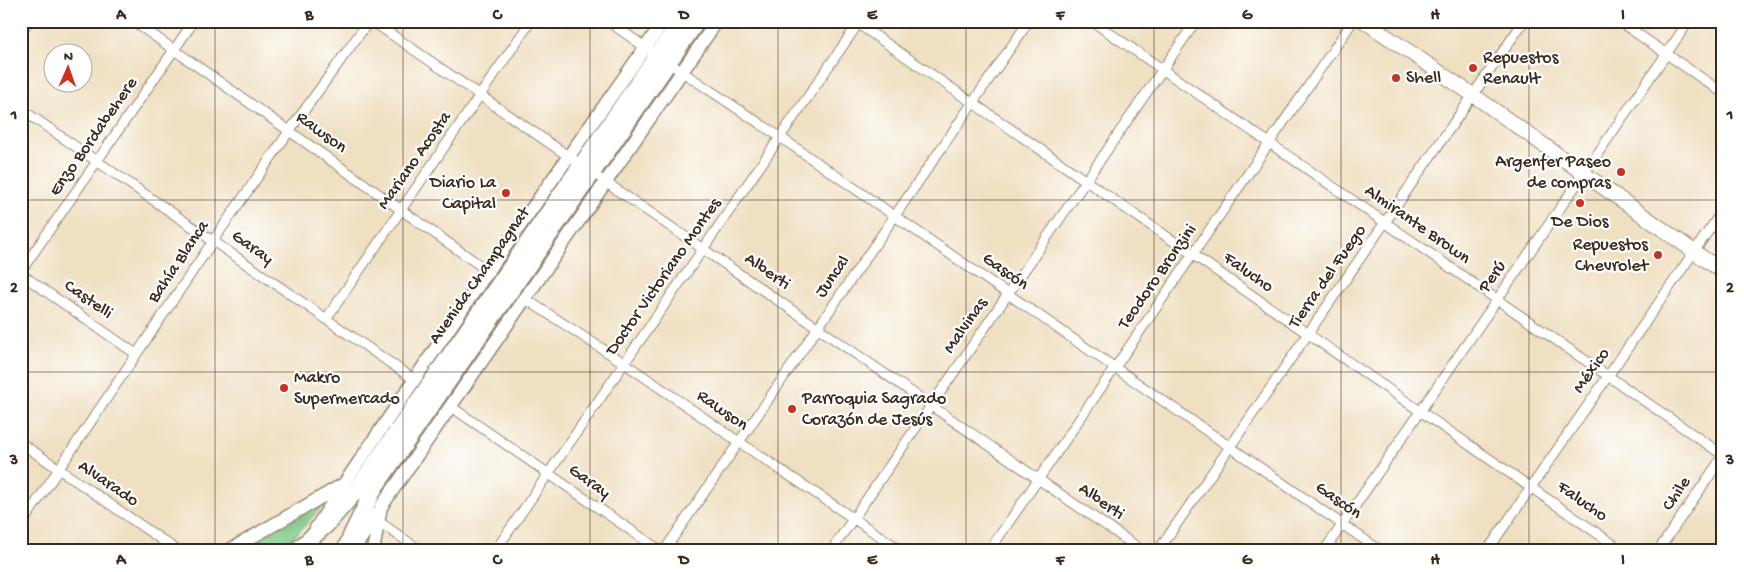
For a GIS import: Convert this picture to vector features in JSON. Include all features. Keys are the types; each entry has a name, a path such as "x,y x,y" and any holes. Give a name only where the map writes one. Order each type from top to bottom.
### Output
{"highway":[{"name":"Avenida Champagnat","path":"345,551 375,487 587,169 681,21"},
{"name":"Avenida Champagnat","path":"658,55 697,21"},
{"name":"Avenida Champagnat","path":"304,550 356,491 587,169"}],"main road":[{"path":"1364,21 1473,95 1723,272"}],"street":[{"path":"21,32 29,21"},
{"name":"Rawson","path":"133,21 488,271"},
{"name":"Enzo Bordabehere","path":"21,272 194,21"},
{"name":"Alberti","path":"370,21 704,248 1143,551"},
{"name":"Bahía Blanca","path":"21,525 213,241 290,130 370,21"},
{"name":"Mariano Acosta","path":"326,319 531,21"},
{"name":"Gascón","path":"608,21 1382,551"},
{"name":"Avenida Champagnat","path":"353,551 524,298 587,169 658,55 664,21"},
{"name":"Avenida Champagnat","path":"304,550 344,484 488,271 683,72 717,21"},
{"name":"Juncal","path":"662,551 1029,21"},
{"name":"Almirante Brown","path":"1092,21 1723,456"},
{"name":"Malvinas","path":"831,551 1196,21"},
{"name":"Teodoro Bronzini","path":"989,551 1353,21"},
{"name":"Tierra del Fuego","path":"1158,551 1524,21"},
{"path":"1619,21 1723,93"},
{"name":"Perú","path":"1324,551 1688,21"},
{"name":"Falucho","path":"857,22 1623,551"},
{"name":"Doctor Victoriano Montes","path":"495,551 857,22"},
{"name":"Garay","path":"21,109 415,380"},
{"name":"México","path":"1487,551 1723,210"},
{"name":"Castelli","path":"21,272 136,354"},
{"name":"Rawson","path":"524,298 624,363 902,551"},
{"name":"Garay","path":"450,406 662,551"},
{"name":"Alvarado","path":"21,443 173,549"},
{"name":"Chile","path":"1658,551 1723,456"},
{"name":"Avenida Champagnat","path":"228,551 344,484"},
{"name":"Avenida Champagnat","path":"373,551 381,507"},
{"path":"378,521 421,551"}],"green space":[{"path":"325,502 303,528 279,551 237,551"}],"place":[{"name":"Repuestos Renault","path":"1473,68"},
{"name":"Shell","path":"1396,78"},
{"name":"Argenfer Paseo de compras","path":"1621,172"},
{"name":"Diario La Capital","path":"506,193"},
{"name":"De Dios","path":"1580,203"},
{"name":"Repuestos Chevrolet","path":"1658,255"},
{"name":"Makro Supermercado","path":"284,388"},
{"name":"Parroquia Sagrado Corazón de Jesús","path":"792,409"}]}
